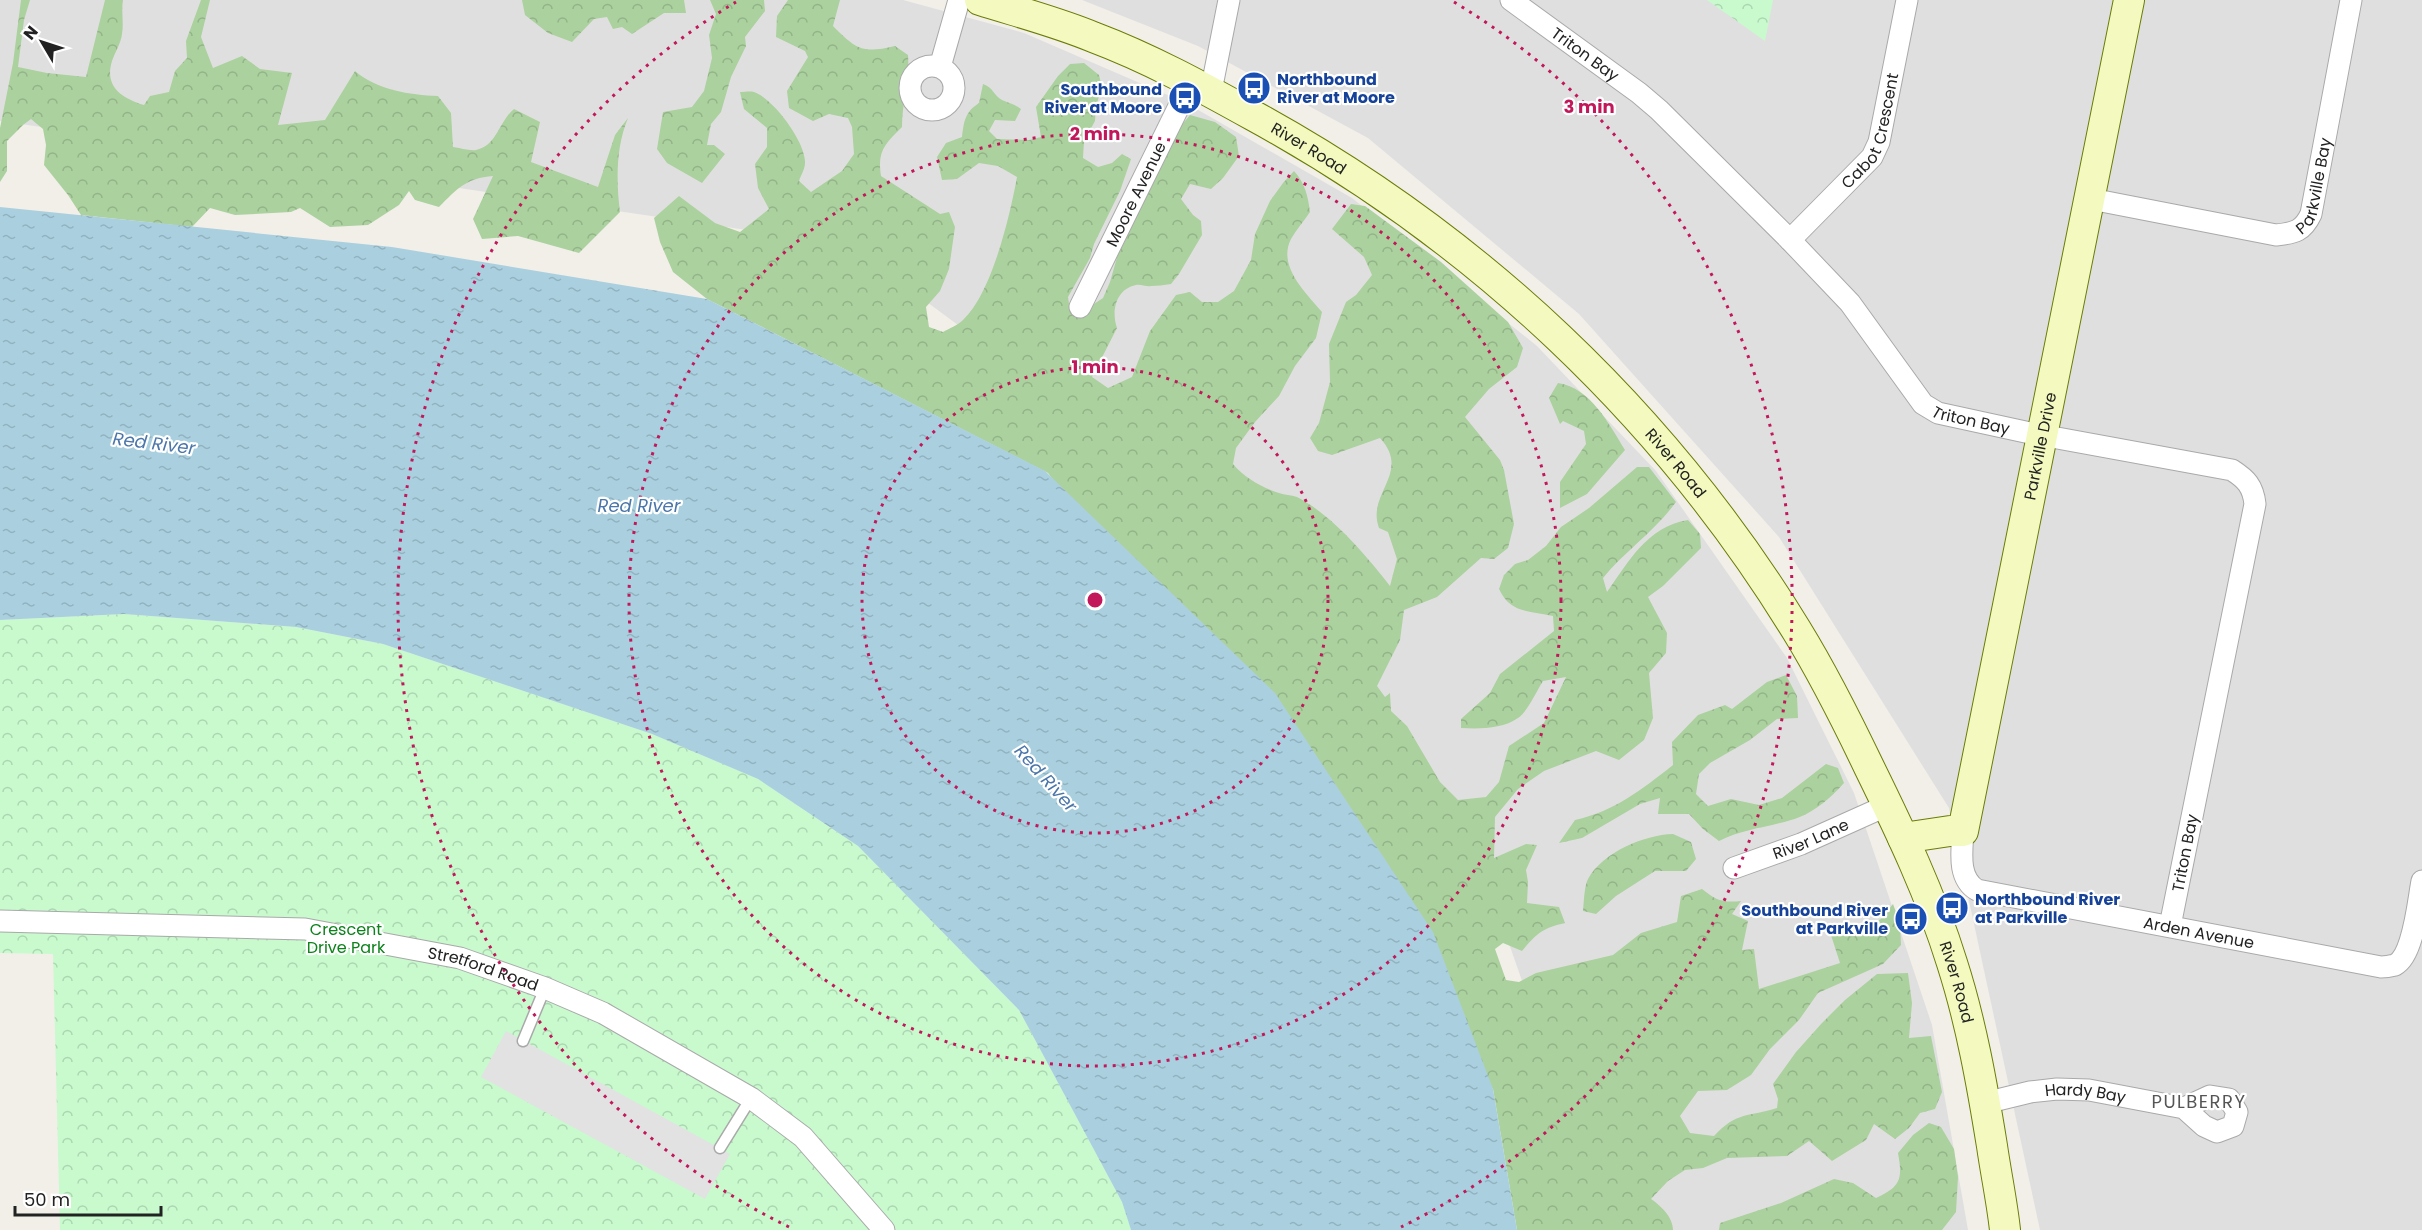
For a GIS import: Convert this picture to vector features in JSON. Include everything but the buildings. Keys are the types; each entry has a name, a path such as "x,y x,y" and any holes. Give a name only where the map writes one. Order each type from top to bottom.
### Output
{"street":[{"path":"940,67 959,0"},
{"name":"River Road","path":"980,0 1094,37 1201,86 1301,141 1419,218 1469,257 1563,340 1635,415 1702,494 1736,539 1799,633 1888,805 1931,904 1965,1008 1985,1103 2005,1230"},
{"name":"Moore Avenue","path":"1080,307 1201,86 1229,0"},
{"name":"Triton Bay","path":"1511,0 1639,93 1790,240 1850,303 1923,404 1938,412 2041,436 2232,470 2245,478 2253,490 2255,504 2170,926"},
{"name":"Cabot Crescent","path":"1790,240 1872,157 1879,142 1907,0"},
{"name":"Parkville Drive","path":"1963,831 2129,0"},
{"name":"Parkville Bay","path":"2091,199 2276,235 2297,233 2306,225 2311,214 2351,0"},
{"name":"River Lane","path":"1734,868 1801,844 1888,805"},
{"path":"1903,838 1963,831"},
{"name":"Arden Avenue","path":"1963,831 1962,862 1965,877 1970,886 1977,890 2368,966 2394,965 2404,957 2409,945 2422,881"},
{"name":"Stretford Road","path":"0,921 305,929 460,958 545,988 603,1012 751,1098 803,1137 884,1230"},
{"name":"Hardy Bay","path":"1985,1103 2030,1092 2057,1089 2089,1090 2184,1108"}],"lane":[{"path":"524,1041 545,988"},
{"path":"720,1148 751,1098"}],"shaded area":[{"path":"0,0 903,0 1024,33 1186,103 1352,198 1537,346 1656,471 1787,658 1854,793 1932,1025 1968,1230 1572,1230 1558,1084 1499,915 1225,523 850,245 0,121"},
{"path":"1082,0 2422,0 2422,1230 2040,1230 1949,808 1779,537 1579,314 1368,138 1198,46"},
{"path":"506,1031 730,1154 705,1199 481,1077"}],"green space":[{"path":"21,0 30,0 24,20 18,67 86,77 105,0 123,0 122,34 112,61 111,78 113,85 122,95 144,105 150,96 169,92 175,71 187,58 186,41 201,0 210,0 201,37 213,68 242,56 260,69 292,73 278,125 325,120 355,71 373,83 384,87 438,96 451,113 453,147 474,150 483,148 489,144 514,109 540,122 531,162 598,187 615,135 628,118 621,140 618,164 620,212 579,253 518,236 482,239 473,219 493,176 469,182 439,207 415,200 409,191 399,205 368,225 330,227 300,208 291,212 235,215 210,208 192,227 81,215 44,165 46,145 43,129 31,119 7,141 7,171 0,182 0,128 13,63"},
{"path":"522,0 684,0 686,13 664,13 632,34 622,27 613,29 607,17 594,19 572,42 548,33 525,15"},
{"path":"710,0 764,0 765,11 745,37 746,46 731,77 721,112 711,124 707,145 714,145 725,154 702,183 667,163 657,149 663,112 692,107 704,91 712,58 709,35 716,14"},
{"path":"788,0 840,0 833,26 854,45 867,49 895,46 908,55 902,127 891,138 881,154 881,176 940,214 949,212 955,227 949,269 940,291 926,307 929,327 943,332 963,320 983,292 998,253 1017,177 998,166 979,163 957,179 942,180 937,157 946,143 962,137 966,117 979,103 983,84 1002,100 1021,109 1015,121 995,120 989,131 997,139 1029,140 1041,137 1036,107 1058,76 1070,64 1084,63 1099,75 1102,87 1096,106 1095,121 1084,141 1083,158 1098,167 1112,163 1122,154 1131,159 1120,191 1094,244 1090,258 1068,297 1070,310 1079,314 1103,298 1122,240 1169,140 1190,115 1215,122 1236,137 1239,156 1223,178 1211,189 1190,184 1181,199 1193,215 1201,221 1202,235 1179,274 1171,284 1136,285 1129,287 1120,296 1115,308 1117,328 1092,377 1108,388 1132,377 1150,331 1176,295 1190,292 1202,302 1218,302 1234,291 1251,260 1255,234 1270,201 1294,171 1305,190 1310,212 1291,239 1288,259 1290,269 1301,288 1322,312 1316,338 1295,366 1279,396 1255,422 1236,448 1233,464 1248,478 1260,485 1297,497 1323,514 1359,549 1390,586 1397,559 1388,532 1379,528 1377,516 1378,504 1392,462 1389,450 1380,438 1332,455 1318,451 1310,438 1319,423 1330,382 1329,344 1346,302 1356,295 1372,275 1364,257 1332,229 1351,204 1365,206 1441,262 1508,322 1523,348 1517,367 1489,389 1465,417 1500,460 1504,470 1514,524 1508,548 1494,559 1481,558 1437,597 1404,610 1400,640 1377,686 1385,697 1390,693 1391,711 1407,726 1440,782 1458,800 1486,797 1499,782 1509,746 1544,723 1566,677 1543,681 1525,711 1512,722 1491,728 1461,728 1461,719 1490,693 1500,674 1554,631 1553,616 1521,610 1503,597 1499,589 1504,575 1515,564 1528,560 1546,546 1561,527 1589,508 1637,467 1649,467 1676,502 1603,578 1607,592 1631,557 1661,530 1688,520 1700,534 1701,548 1663,586 1648,597 1667,633 1666,653 1649,673 1653,718 1644,740 1619,760 1596,751 1544,771 1518,789 1495,817 1494,858 1526,844 1537,845 1526,870 1527,903 1559,907 1565,923 1541,932 1522,951 1503,943 1495,949 1506,980 1519,982 1536,973 1613,955 1641,933 1677,922 1681,896 1702,889 1720,900 1741,901 1732,914 1748,921 1742,950 1754,949 1759,989 1840,963 1829,929 1850,934 1881,919 1893,904 1900,923 1901,945 1883,964 1818,993 1799,1020 1770,1049 1751,1075 1727,1090 1698,1091 1680,1116 1690,1133 1714,1136 1730,1122 1777,1108 1778,1099 1773,1084 1796,1052 1822,1023 1845,1000 1877,974 1908,973 1912,1003 1909,1038 1931,1036 1942,1092 1935,1109 1920,1113 1909,1128 1895,1139 1874,1124 1866,1140 1832,1161 1809,1141 1787,1156 1727,1158 1703,1168 1685,1170 1668,1181 1651,1199 1669,1216 1673,1230 1517,1230 1493,1089 1048,473 707,299 673,272 660,242 654,218 679,196 715,223 740,232 769,209 758,188 755,164 767,147 767,128 744,109 740,92 754,92 762,96 779,112 795,134 804,154 805,165 799,181 811,192 842,171 854,154 852,127 848,118 829,114 813,121 789,108 787,91 808,57 805,51 776,37 777,16"},
{"path":"1707,0 1773,0 1765,41"},
{"path":"1558,383 1580,392 1598,409 1625,450 1587,494 1560,508 1560,482 1586,444 1584,431 1563,421 1560,424 1549,398"},
{"name":"Crescent Drive Park","path":"124,614 296,627 383,644 652,734 758,779 858,846 1019,1010 1122,1202 1131,1230 60,1230 53,954 0,953 0,620"},
{"path":"1786,675 1797,696 1798,718 1777,719 1750,740 1710,763 1699,774 1696,794 1708,806 1731,799 1759,805 1782,798 1826,764 1838,768 1844,783 1820,805 1798,818 1745,831 1719,841 1689,814 1658,814 1660,798 1640,804 1582,838 1559,843 1575,820 1615,805 1673,765 1672,742 1698,715 1725,705 1732,709 1767,682"},
{"path":"1673,834 1691,842 1696,859 1686,871 1655,871 1616,896 1596,914 1583,911 1588,879 1604,861 1614,853 1637,842"},
{"path":"1929,1123 1941,1127 1954,1149 1958,1177 1956,1212 1942,1230 1719,1230 1720,1223 1781,1203 1834,1179 1853,1183 1876,1198 1884,1194 1898,1182 1900,1170 1898,1153 1913,1135"}],"water":[{"name":"Red River","path":"0,207 392,247 707,299 1045,471 1275,693 1433,932 1493,1089 1517,1230 1131,1230 1122,1202 1019,1010 858,846 758,779 652,734 383,644 296,627 124,614 0,620"}],"place":[{"name":"Northbound River at Moore","path":"1254,88"},
{"name":"Southbound River at Moore","path":"1185,98"},
{"name":"Northbound River at Parkville","path":"1952,908"},
{"name":"Southbound River at Parkville","path":"1911,919"}],"district":[{"name":"PULBERRY","path":"2199,1101"}]}
